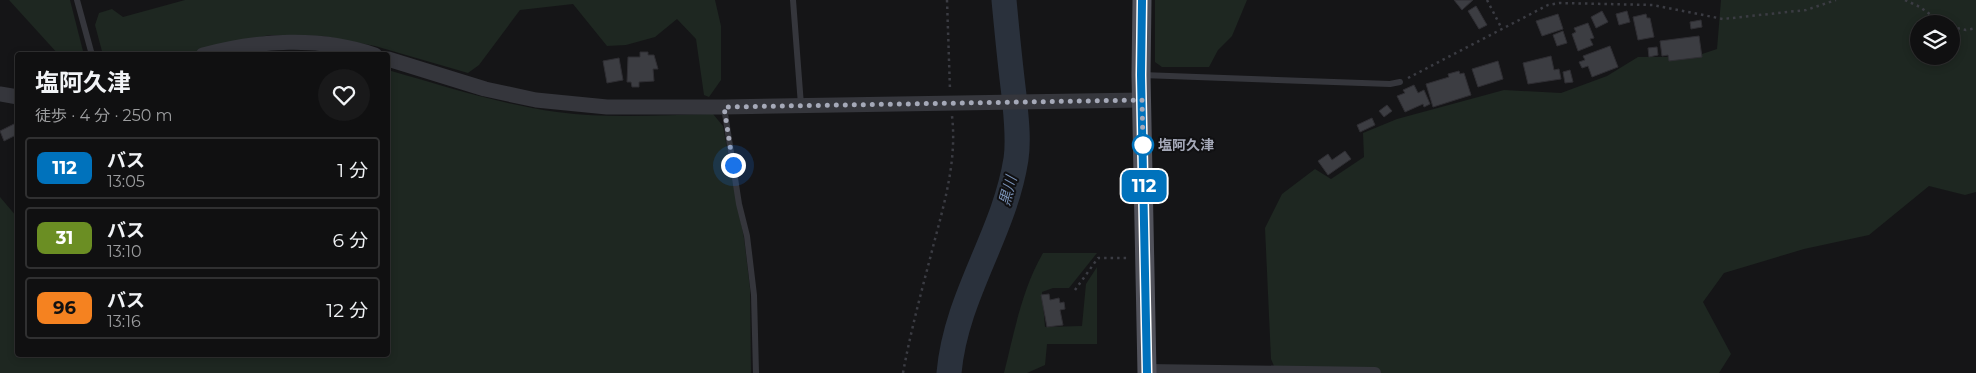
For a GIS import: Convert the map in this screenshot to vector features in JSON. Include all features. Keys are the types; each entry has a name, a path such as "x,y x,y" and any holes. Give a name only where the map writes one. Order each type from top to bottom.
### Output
{"main road":[{"path":"1142,0 1141,75 1147,372"}],"street":[{"path":"214,52 267,43 317,43 363,52"},
{"path":"390,60 484,89 536,100 606,107 724,107 1142,100"},
{"path":"0,94 15,96"},
{"path":"1147,372 1375,373"}],"lane":[{"path":"77,0 91,52"},
{"path":"793,0 801,105"},
{"path":"1141,75 1385,84 1400,82"},
{"path":"724,107 739,204 747,236 754,295 756,373"}],"path":[{"path":"902,373 911,330 950,184 954,103 947,0"},
{"path":"1487,0 1502,29"},
{"path":"1400,82 1548,5 1559,3 1653,5 1723,19 1806,10 1836,0"},
{"path":"1905,0 1931,15"},
{"path":"1960,29 1976,28"},
{"path":"1075,290 1098,258 1145,258"}],"shaded area":[{"path":"9,0 70,0 83,52 56,52"},
{"path":"185,0 715,0 721,26 721,80 709,97 704,95 696,39 677,19 655,37 626,45 607,46 573,4 520,10 479,65 468,73 375,46 323,36 270,35 195,52 102,52 95,25 99,13 112,9 123,17"},
{"path":"1155,0 1247,0 1232,36 1218,50 1209,67 1162,67 1155,62"},
{"path":"1721,0 1976,0 1976,192 1965,195 1929,186 1869,235 1804,249 1724,273 1703,302 1731,354 1719,373 1277,373 1271,359 1265,228 1282,194 1315,169 1331,179 1364,157 1363,133 1397,119 1504,90 1561,93 1607,76 1638,57 1693,57 1717,49"},
{"path":"390,71 493,99 557,112 616,116 713,114 723,126 744,238 750,288 751,373 0,373 0,197 15,215 15,357 390,357"},
{"path":"1043,253 1097,253 1069,288 1053,288 1042,292 1045,327 1082,326 1086,284 1097,267 1097,344 1047,344 1045,365 1027,373 1004,373 1024,296"}],"building":[{"path":"1454,0 1473,0 1462,10"},
{"path":"1476,6 1487,25 1479,29 1468,11"},
{"path":"1602,11 1608,22 1596,28 1591,17"},
{"path":"1627,11 1630,22 1619,25 1616,14"},
{"path":"1558,14 1563,29 1542,36 1536,21"},
{"path":"1646,14 1647,18 1650,18 1654,37 1638,40 1633,17"},
{"path":"1701,20 1702,27 1691,29 1690,22"},
{"path":"1588,23 1594,38 1590,39 1593,45 1578,51 1572,34 1576,32 1574,28"},
{"path":"1563,31 1567,43 1557,46 1553,35"},
{"path":"1699,36 1702,57 1669,61 1668,55 1662,56 1660,41"},
{"path":"1610,46 1618,67 1592,77 1588,66 1582,68 1579,62 1585,60 1583,56"},
{"path":"1657,47 1658,55 1649,57 1648,48"},
{"path":"640,52 648,52 648,55 654,55 658,69 653,69 654,81 639,82 639,87 632,87 631,82 627,82 628,57 640,57"},
{"path":"1551,56 1554,70 1559,69 1561,79 1528,84 1523,63"},
{"path":"619,58 623,80 607,83 603,61"},
{"path":"1498,61 1503,79 1478,87 1472,69"},
{"path":"1570,70 1573,82 1565,83 1563,72"},
{"path":"1459,71 1460,74 1464,73 1471,95 1433,107 1426,84 1449,77 1448,74"},
{"path":"1414,85 1418,93 1424,90 1430,104 1424,107 1423,104 1405,112 1397,96 1405,93 1403,90"},
{"path":"1387,105 1392,111 1384,117 1379,111"},
{"path":"1372,118 1375,125 1360,132 1357,125"},
{"path":"15,124 15,136 4,141 0,131"},
{"path":"1345,151 1351,159 1328,175 1318,161 1328,154 1332,160"},
{"path":"1049,294 1050,300 1059,298 1060,303 1064,302 1065,309 1060,310 1063,325 1047,327 1041,295"}],"waterway":[{"name":"黒川","path":"949,373 953,345 961,317 1001,214 1010,187 1016,159 1016,119 1004,0"}],"bus line":[{"name":"112","path":"1142,0 1141,75 1147,373"}],"place":[{"name":"塩阿久津","path":"1143,145"}],"route":[{"path":"733,165 724,107 1142,100 1143,145"}]}
